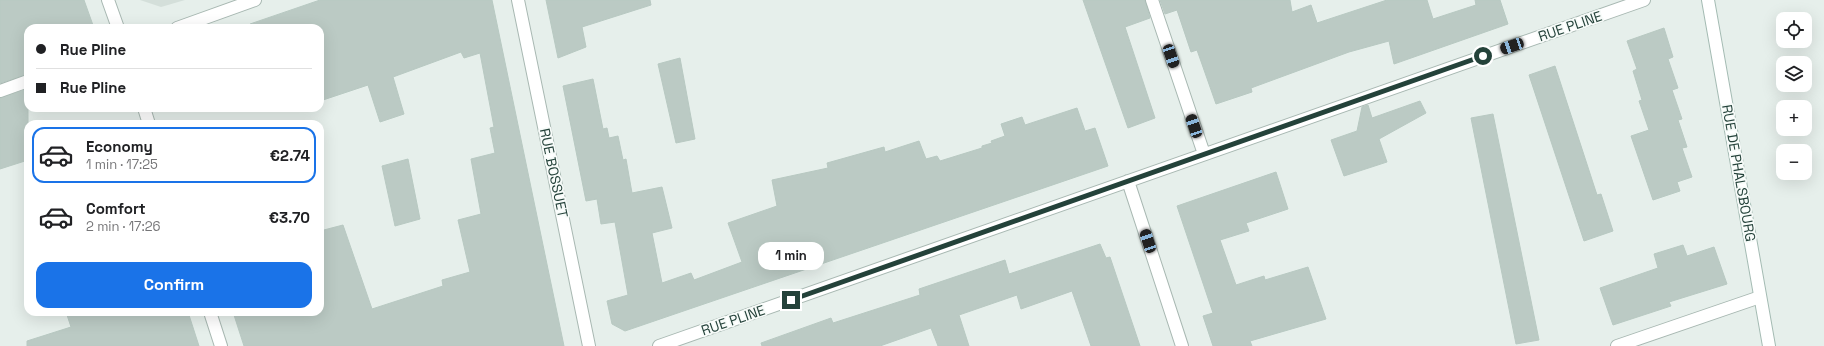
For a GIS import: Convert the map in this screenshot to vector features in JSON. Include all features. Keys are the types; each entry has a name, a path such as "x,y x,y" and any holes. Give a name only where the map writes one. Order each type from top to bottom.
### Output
{"street":[{"path":"108,0 117,24"},
{"path":"188,24 255,0"},
{"name":"RUE BOSSUET","path":"518,0 589,346"},
{"path":"1152,0 1204,154"},
{"name":"RUE PLINE","path":"659,346 1644,0"},
{"name":"RUE DE PHALSBOURG","path":"1708,0 1769,346"},
{"path":"0,91 24,82"},
{"path":"1128,181 1182,346"},
{"path":"1617,346 1760,297"},
{"path":"211,316 222,346"}],"shaded area":[{"path":"140,0 185,0 161,7"}],"building":[{"path":"0,0 84,0 93,24 24,24 24,75 0,83"},
{"path":"320,0 492,0 564,346 244,346 234,316 324,316 324,230 343,225 372,309 443,286 442,280 470,272 458,220 481,214 471,159 495,153 490,128 494,127 480,53 464,58 461,52 393,77 404,114 380,122 368,85 324,100 324,24 250,24"},
{"path":"546,0 650,0 651,5 582,27 586,47 558,58"},
{"path":"1083,0 1145,0 1150,18 1125,27 1155,118 1128,128"},
{"path":"1160,0 1290,0 1292,12 1311,5 1317,23 1387,0 1427,0 1433,19 1476,5 1475,0 1500,0 1508,24 1394,64 1389,41 1349,52 1251,88 1252,92 1216,104 1197,50 1191,52 1177,10 1165,14"},
{"path":"1664,28 1673,57 1668,59 1678,88 1672,90 1682,119 1678,120 1687,147 1682,148 1692,177 1677,182 1680,191 1653,200 1631,136 1649,130 1639,101 1642,100 1633,71 1637,69 1627,41"},
{"path":"680,58 695,139 676,143 658,64"},
{"path":"1555,66 1597,195 1601,194 1613,231 1584,241 1529,75"},
{"path":"593,79 603,129 607,128 609,138 618,136 623,160 626,159 632,193 662,187 672,228 652,233 662,283 691,273 694,280 742,262 728,223 777,206 772,180 828,168 827,163 884,147 885,152 919,141 926,159 937,156 940,161 982,148 982,146 992,143 991,141 1005,136 1001,124 1022,117 1025,125 1077,108 1085,131 1095,128 1108,166 625,331 612,324 607,301 628,295 615,222 601,224 597,199 586,201 563,86"},
{"path":"24,90 24,112 28,112 28,120 24,120 24,161 0,169 0,98"},
{"path":"1420,101 1426,113 1379,139 1387,162 1344,176 1331,140 1357,131 1362,107 1368,105 1372,118"},
{"path":"1493,114 1539,340 1516,344 1471,118"},
{"path":"408,159 420,219 395,226 382,166"},
{"path":"1276,172 1288,209 1246,223 1249,231 1220,240 1236,285 1264,276 1265,280 1308,267 1326,319 1250,341 1252,346 1213,346 1203,316 1213,313 1177,206"},
{"path":"1100,244 1106,258 1110,257 1140,346 1091,346 1072,291 1021,309 1017,295 959,315 969,346 938,346 931,328 880,346 762,346 761,343 831,318 833,323 920,295 919,289 1005,260 1009,274"},
{"path":"1683,245 1687,256 1714,247 1727,284 1669,302 1671,306 1613,325 1600,288 1658,268 1654,254"},
{"path":"67,316 189,316 199,346 27,346 27,341 71,327"}],"route":[{"path":"791,300 1483,56"}]}
